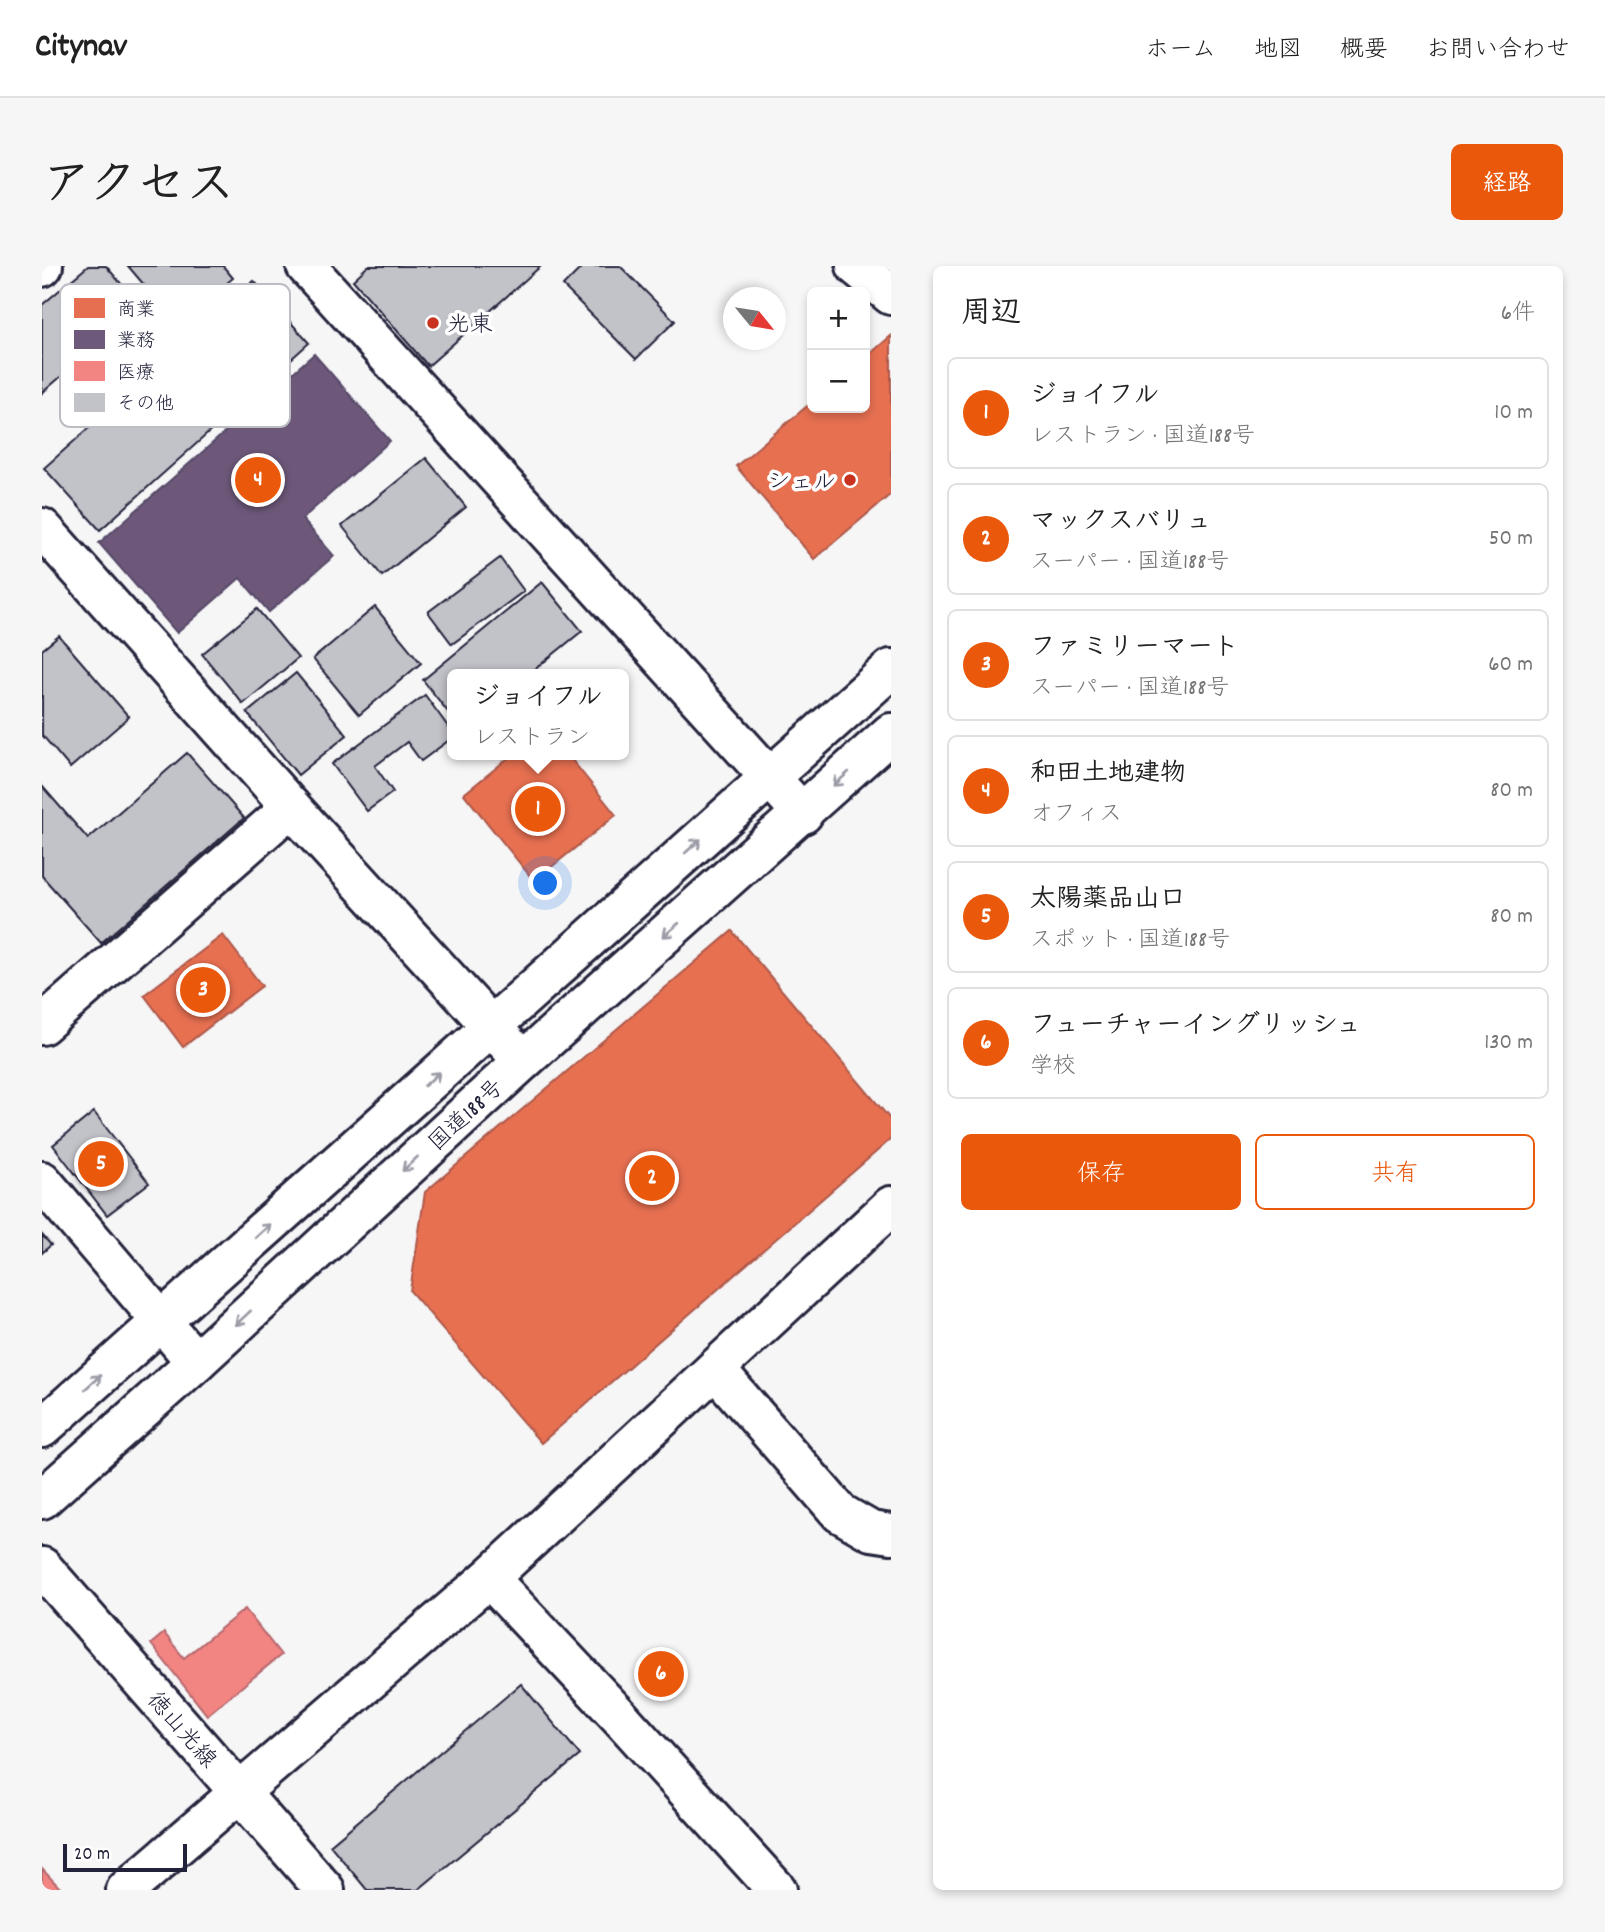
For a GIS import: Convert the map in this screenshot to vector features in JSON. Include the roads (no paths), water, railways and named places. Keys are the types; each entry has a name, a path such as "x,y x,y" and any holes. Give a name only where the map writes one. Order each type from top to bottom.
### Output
{"main road":[{"path":"306,266 803,814"},
{"path":"856,266 891,295"},
{"path":"42,528 523,1061"},
{"name":"国道188号","path":"42,1428 891,669"},
{"name":"国道188号","path":"42,1499 196,1362 523,1061 891,733"},
{"path":"42,1025 291,807"},
{"path":"42,1181 196,1362"},
{"path":"126,1890 489,1578 891,1206"},
{"path":"715,1369 840,1513 884,1523"},
{"name":"徳山光線","path":"42,1567 325,1890"},
{"path":"489,1578 777,1890"}],"place":[{"name":"光東","path":"433,323"},
{"name":"和田土地建物","path":"258,480"},
{"name":"シェル","path":"850,480"},
{"name":"ジョイフル","path":"538,809"},
{"name":"ファミリーマート","path":"203,990"},
{"name":"太陽薬品山口","path":"101,1164"},
{"name":"マックスバリュ","path":"652,1178"},
{"name":"フューチャーイングリッシュ","path":"661,1674"}]}
